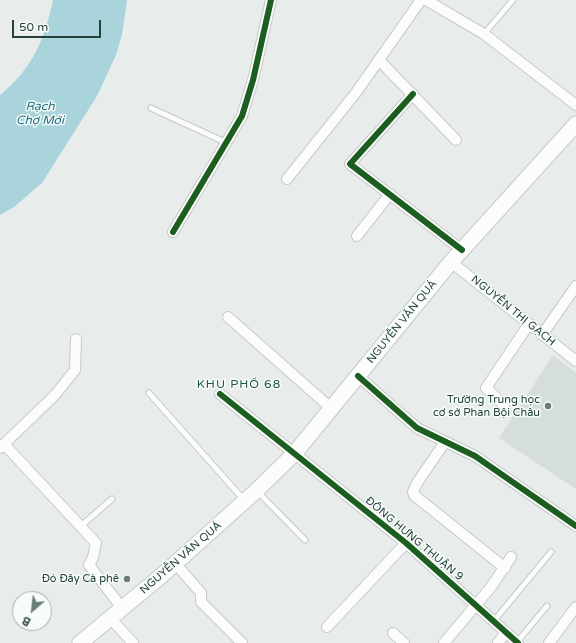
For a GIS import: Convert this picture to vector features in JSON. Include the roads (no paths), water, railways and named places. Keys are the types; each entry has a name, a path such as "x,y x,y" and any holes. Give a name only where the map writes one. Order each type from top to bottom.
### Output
{"main road":[{"name":"NGUYỄN VĂN QUÁ","path":"80,643 175,563 256,491 294,454 451,262 576,124"}],"street":[{"path":"173,232 242,116 249,94 271,0"},
{"path":"287,179 355,94 421,0"},
{"path":"426,0 484,34 576,105"},
{"path":"379,60 456,140"},
{"path":"413,94 350,164 462,250"},
{"path":"357,236 390,194"},
{"name":"NGUYỄN THỊ GẠCH","path":"451,262 576,361"},
{"path":"542,335 576,286"},
{"path":"228,317 332,409"},
{"path":"504,404 486,388 529,324"},
{"path":"76,339 75,370 55,395 2,446 96,542 94,549 95,557 89,565 122,608"},
{"path":"358,376 417,428 475,456 576,526"},
{"name":"ĐÔNG HƯNG THUẬN 9","path":"220,394 406,543 517,642"},
{"path":"445,442 417,483 413,492 414,495 505,568"},
{"path":"327,627 406,543"},
{"path":"444,643 477,605 511,558"},
{"path":"175,563 200,593 201,602 242,643"},
{"path":"549,643 576,607"},
{"path":"110,618 134,643"},
{"path":"498,643 506,632"},
{"path":"393,633 404,643"}],"lane":[{"path":"484,34 513,0"},
{"path":"151,108 226,143"},
{"path":"149,393 245,501"},
{"path":"256,491 305,540"},
{"path":"81,526 112,499"},
{"path":"493,622 550,552"},
{"path":"517,642 547,606"}],"water":[{"name":"Rạch Chợ Mới","path":"53,0 127,0 122,35 116,55 97,96 42,183 14,207 0,215 0,95 21,75 36,52 46,28"}],"place":[{"name":"Trường Trung học cơ sở Phan Bội Châu","path":"548,406"},
{"name":"Đó Đây Cà phê","path":"127,579"}],"district":[{"name":"KHU PHỐ 68","path":"239,385"}]}
